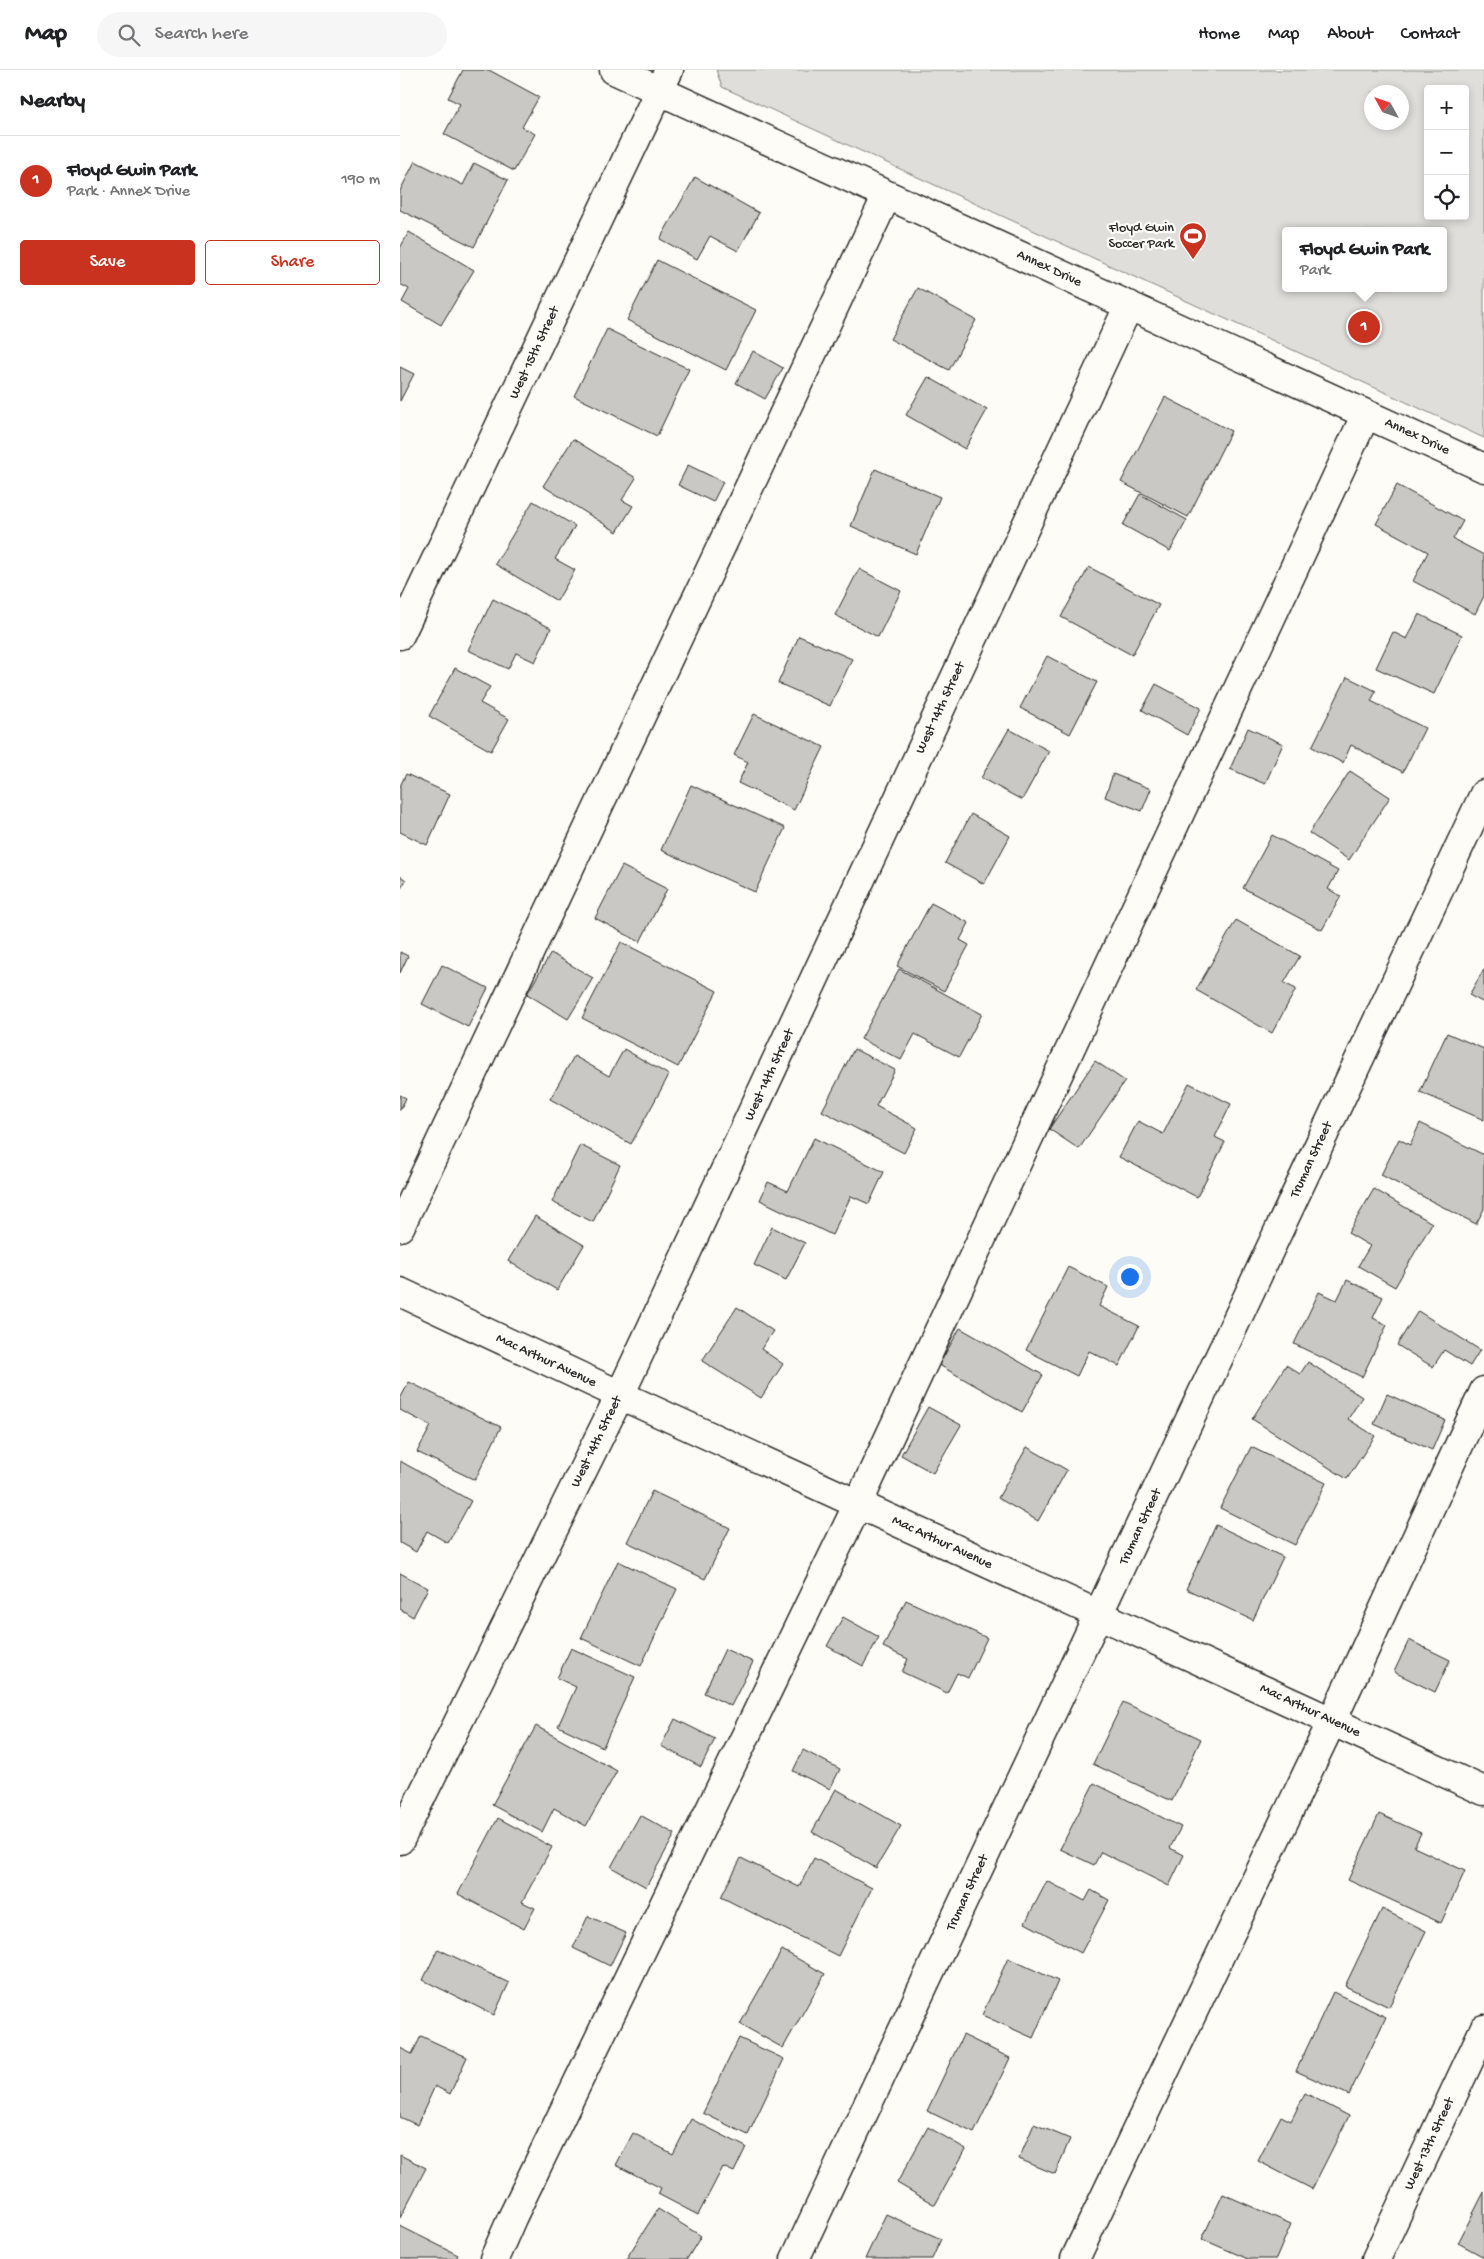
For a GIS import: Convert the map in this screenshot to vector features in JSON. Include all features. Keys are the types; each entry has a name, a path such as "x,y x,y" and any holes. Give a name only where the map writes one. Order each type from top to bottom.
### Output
{"street":[{"name":"Annex Drive","path":"614,70 664,80 887,195 1484,468"},
{"name":"West 15th Street","path":"400,635 664,80"},
{"path":"400,1227 887,195"},
{"name":"West 14th Street","path":"400,1840 620,1395 1129,305"},
{"path":"494,2259 516,2209 858,1504 1366,414"},
{"name":"Truman Street","path":"795,2259 1484,794"},
{"name":"Mac Arthur Avenue","path":"400,1292 620,1395 1484,1791"},
{"path":"1075,2259 1332,1721 1484,1390"},
{"name":"West 13th Street","path":"1376,2259 1484,2029"}],"shaded area":[{"name":"Floyd Gwin Soccer Park","path":"716,70 1484,70 1484,438 722,87"}],"building":[{"path":"463,70 489,70 539,97 522,127 535,134 514,171 444,134 460,104 448,98"},
{"path":"415,161 463,185 474,163 508,180 474,247 400,210 400,191"},
{"path":"695,177 759,213 738,251 710,236 697,259 660,239"},
{"path":"409,232 474,270 441,325 402,302 409,289 400,284 400,248"},
{"path":"657,260 756,310 726,370 627,320"},
{"path":"918,288 976,320 949,370 890,339"},
{"path":"607,329 689,369 657,436 574,396"},
{"path":"753,351 783,368 765,399 736,383"},
{"path":"400,367 414,374 400,401"},
{"path":"928,377 987,410 965,449 906,415"},
{"path":"1165,397 1231,431 1188,517 1121,482"},
{"path":"573,439 636,478 622,500 633,506 617,532 543,486"},
{"path":"688,465 723,482 713,502 678,485"},
{"path":"875,469 940,497 916,554 851,526"},
{"path":"1397,485 1463,521 1453,539 1484,555 1484,596 1475,614 1413,581 1428,552 1376,524"},
{"path":"1140,494 1187,520 1170,551 1123,525"},
{"path":"533,501 575,526 555,559 575,570 557,601 495,564"},
{"path":"1089,567 1159,605 1132,655 1061,617"},
{"path":"859,569 901,591 878,637 835,615"},
{"path":"493,599 551,628 535,662 516,653 508,669 468,650"},
{"path":"1419,614 1462,635 1434,694 1376,668 1393,632 1407,639"},
{"path":"799,636 852,659 830,706 778,683"},
{"path":"1047,656 1097,682 1070,734 1020,708"},
{"path":"455,668 490,687 480,703 509,719 491,751 429,716"},
{"path":"1347,677 1376,691 1371,701 1425,728 1403,772 1351,745 1343,763 1312,747"},
{"path":"1156,684 1201,708 1187,735 1142,710"},
{"path":"754,714 824,747 794,810 738,783 748,762 734,755"},
{"path":"1248,728 1283,744 1265,784 1230,769"},
{"path":"1009,729 1049,751 1022,800 981,778"},
{"path":"1350,771 1390,797 1349,860 1309,833"},
{"path":"406,774 450,794 427,845 400,832 400,786"},
{"path":"1113,774 1151,789 1142,811 1105,797"},
{"path":"691,785 785,828 755,892 661,850"},
{"path":"971,814 1010,836 984,884 945,863"},
{"path":"1272,835 1338,871 1328,889 1341,896 1322,930 1243,888"},
{"path":"622,866 667,889 640,942 595,918"},
{"path":"400,876 406,880 400,890"},
{"path":"931,903 969,923 960,940 969,945 944,991 897,966"},
{"path":"1236,920 1300,956 1284,983 1296,989 1272,1033 1196,990"},
{"path":"621,942 717,991 678,1067 582,1018"},
{"path":"400,952 408,956 400,973"},
{"path":"551,953 593,978 568,1019 527,994"},
{"path":"442,965 488,988 468,1027 422,1004"},
{"path":"899,969 982,1014 959,1057 915,1034 901,1060 861,1039"},
{"path":"1484,969 1484,1003 1469,995"},
{"path":"1447,1033 1484,1049 1484,1120 1420,1092"},
{"path":"624,1049 669,1075 631,1144 550,1099 574,1056 609,1076"},
{"path":"854,1049 895,1070 876,1106 917,1128 904,1153 822,1111"},
{"path":"1095,1061 1125,1081 1079,1149 1049,1129"},
{"path":"1189,1083 1231,1104 1215,1137 1225,1142 1197,1197 1119,1157 1138,1121 1163,1134"},
{"path":"400,1095 406,1098 400,1110"},
{"path":"1420,1123 1484,1155 1484,1209 1476,1224 1381,1175 1399,1139 1410,1145"},
{"path":"814,1138 884,1172 869,1204 851,1196 832,1235 760,1200 768,1182 788,1191"},
{"path":"580,1145 620,1165 593,1222 552,1202"},
{"path":"1374,1189 1432,1223 1395,1287 1358,1266 1370,1246 1348,1233"},
{"path":"535,1216 584,1245 557,1290 508,1261"},
{"path":"772,1227 805,1243 786,1280 754,1265"},
{"path":"1068,1267 1108,1287 1099,1306 1139,1326 1119,1366 1089,1351 1077,1376 1026,1350"},
{"path":"1347,1280 1383,1297 1373,1318 1387,1325 1362,1377 1294,1344 1319,1292 1337,1300"},
{"path":"737,1307 773,1331 761,1349 783,1364 761,1398 702,1361"},
{"path":"1418,1311 1480,1350 1470,1366 1444,1350 1433,1367 1397,1345"},
{"path":"960,1328 1043,1375 1022,1412 939,1365"},
{"path":"1308,1362 1362,1397 1348,1419 1375,1436 1347,1479 1252,1419 1286,1365 1300,1374"},
{"path":"409,1382 501,1427 475,1480 417,1452 431,1426 400,1410 400,1399"},
{"path":"1387,1394 1445,1420 1432,1450 1374,1424"},
{"path":"928,1407 961,1425 933,1473 901,1455"},
{"path":"1027,1447 1067,1470 1038,1521 998,1498"},
{"path":"1251,1447 1326,1483 1295,1545 1220,1508"},
{"path":"400,1461 471,1501 448,1543 427,1531 416,1552 400,1543"},
{"path":"652,1491 730,1528 705,1579 627,1542"},
{"path":"1216,1525 1283,1557 1253,1620 1186,1589"},
{"path":"618,1561 677,1589 641,1666 581,1638"},
{"path":"400,1573 428,1588 413,1617 400,1609"},
{"path":"906,1600 987,1638 968,1678 957,1673 947,1693 902,1672 908,1659 883,1647"},
{"path":"843,1617 879,1637 863,1666 827,1646"},
{"path":"1409,1640 1450,1660 1435,1692 1394,1672"},
{"path":"571,1648 635,1677 603,1747 558,1726 576,1687 557,1678"},
{"path":"725,1649 753,1662 731,1706 704,1693"},
{"path":"1123,1702 1201,1739 1172,1801 1093,1764"},
{"path":"675,1719 715,1739 701,1767 661,1746"},
{"path":"536,1726 617,1771 586,1826 554,1808 542,1832 492,1805"},
{"path":"803,1750 840,1769 830,1789 793,1771"},
{"path":"1094,1783 1181,1827 1170,1848 1184,1855 1169,1886 1101,1852 1094,1865 1060,1849"},
{"path":"836,1789 901,1826 876,1868 812,1832"},
{"path":"1379,1814 1421,1833 1414,1847 1465,1871 1441,1923 1348,1880"},
{"path":"640,1815 675,1834 646,1887 611,1867"},
{"path":"498,1818 552,1847 522,1902 535,1908 524,1929 458,1894"},
{"path":"741,1858 799,1887 814,1858 872,1888 838,1956 721,1897"},
{"path":"1047,1881 1085,1901 1091,1890 1109,1900 1081,1953 1025,1923"},
{"path":"1382,1909 1426,1931 1389,2007 1345,1986"},
{"path":"588,1916 626,1933 610,1966 573,1948"},
{"path":"438,1949 509,1983 494,2015 423,1980"},
{"path":"782,1950 825,1974 783,2048 740,2024"},
{"path":"1008,1958 1058,1981 1033,2038 982,2015"},
{"path":"1333,1992 1386,2017 1349,2095 1296,2071"},
{"path":"963,2035 1010,2058 974,2133 927,2111"},
{"path":"421,2036 467,2057 450,2094 435,2086 417,2125 400,2117 400,2048 412,2054"},
{"path":"739,2038 784,2059 748,2135 703,2113"},
{"path":"1305,2093 1349,2116 1312,2189 1258,2161 1281,2116 1291,2121"},
{"path":"691,2119 746,2147 734,2172 723,2167 698,2215 658,2194 661,2188 616,2165 633,2133 673,2154"},
{"path":"1034,2124 1070,2139 1055,2174 1019,2159"},
{"path":"928,2127 966,2149 935,2205 897,2183"},
{"path":"400,2155 426,2168 400,2218"},
{"path":"1484,2192 1484,2257 1458,2243"},
{"path":"1223,2194 1291,2224 1276,2259 1248,2259 1202,2239"},
{"path":"658,2209 701,2236 687,2259 626,2259"},
{"path":"886,2214 941,2239 932,2259 865,2259"},
{"path":"400,2226 458,2255 456,2259 400,2259"}],"place":[{"name":"Floyd Gwin Soccer Park","path":"1193,260"},
{"name":"Floyd Gwin Park","path":"1364,327"}]}
